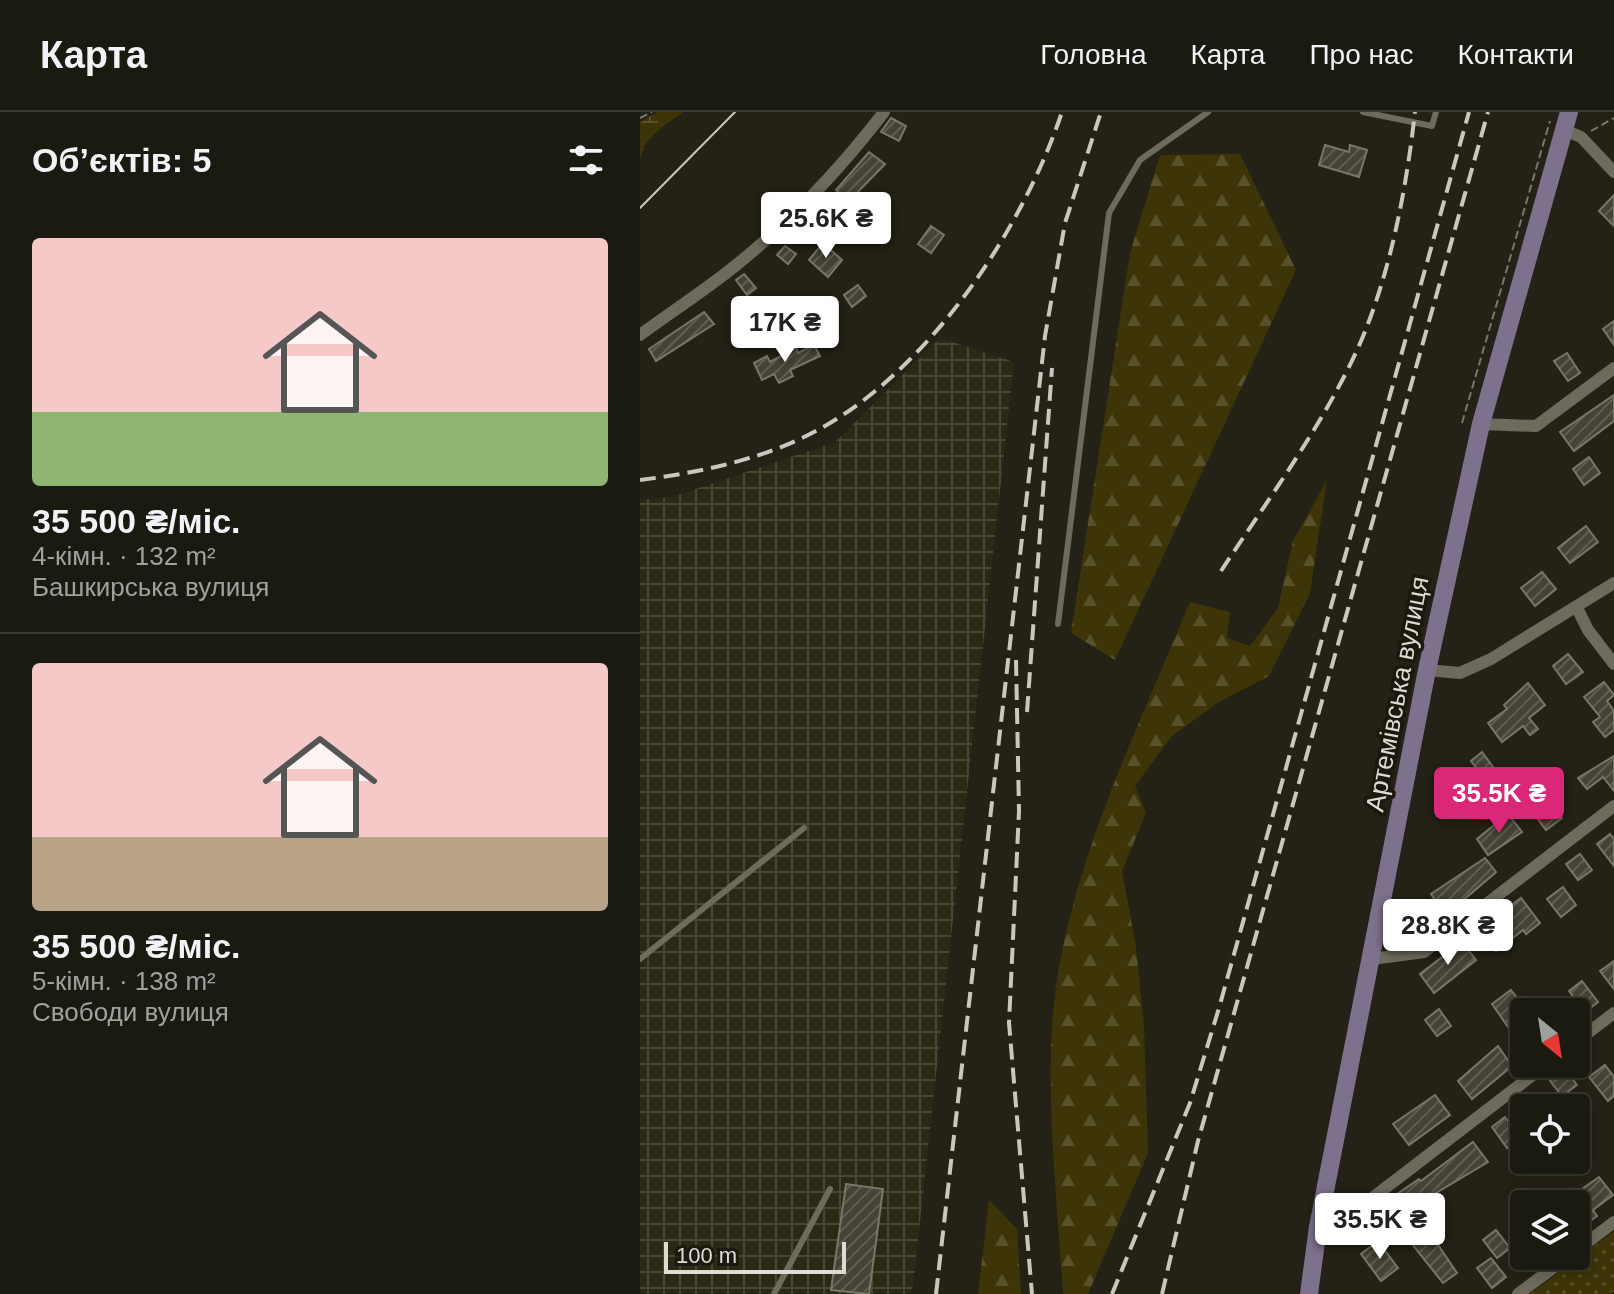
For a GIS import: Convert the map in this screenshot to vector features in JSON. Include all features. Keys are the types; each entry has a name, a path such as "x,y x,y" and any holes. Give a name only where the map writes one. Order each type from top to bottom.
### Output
{"main road":[{"name":"Артемівська вулиця","path":"1309,1294 1318,1227 1372,959 1471,424 1571,126"}],"street":[{"path":"640,335 734,267 777,230 816,191 884,112"},
{"path":"1571,126 1614,172"},
{"path":"1471,424 1536,426 1614,368"},
{"path":"1427,670 1460,673 1577,608 1614,583"},
{"path":"1577,608 1588,630 1614,664"},
{"path":"1372,959 1424,952 1614,806"},
{"path":"1590,1031 1614,1013"},
{"path":"1318,1227 1341,1222 1529,1078"},
{"path":"1590,1240 1614,1222"},
{"path":"1518,1294 1550,1270"}],"lane":[{"path":"1058,624 1109,213 1140,160 1208,112"},
{"path":"1363,112 1432,126 1436,112"},
{"path":"640,959 804,828"},
{"path":"774,1294 830,1189"}],"path":[{"path":"640,118 652,112"},
{"path":"1471,424 1552,112"},
{"path":"1571,126 1614,118"}],"shaded area":[{"path":"940,338 1014,362 912,1294 640,1294 640,500 672,497 835,442"}],"green space":[{"path":"657,112 683,112 650,139 640,161 640,122"},
{"path":"1240,154 1296,270 1115,660 1071,633 1130,253 1160,155"},
{"path":"1327,480 1310,593 1269,676 1219,702 1172,736 1135,786 1146,813 1122,871 1136,947 1144,1027 1148,1153 1088,1294 1063,1294 1052,1130 1051,1046 1059,967 1082,873 1115,782 1190,602 1230,612 1227,638 1250,646 1278,608 1293,541"},
{"path":"989,1200 1017,1229 1021,1294 978,1294"},
{"path":"1614,1231 1614,1291 1610,1294 1530,1294 1562,1270 1590,1270 1590,1249"}],"building":[{"path":"891,118 906,126 899,141 881,132"},
{"path":"1325,145 1349,152 1350,145 1367,150 1359,177 1319,165"},
{"path":"869,152 885,164 849,201 836,190"},
{"path":"1614,195 1614,226 1599,211"},
{"path":"931,226 944,235 931,253 918,244"},
{"path":"823,243 842,260 828,277 809,260"},
{"path":"785,246 796,254 788,264 777,255"},
{"path":"744,274 756,288 747,295 736,280"},
{"path":"858,285 866,296 852,307 844,295"},
{"path":"704,312 714,324 656,361 649,349"},
{"path":"1614,321 1614,345 1603,329"},
{"path":"814,345 820,356 790,370 793,376 779,383 774,374 762,380 754,363 767,356 770,362 796,348 798,353"},
{"path":"1567,353 1580,373 1568,381 1554,361"},
{"path":"1614,395 1614,421 1574,451 1560,432"},
{"path":"1589,457 1600,473 1584,485 1573,469"},
{"path":"1586,526 1598,542 1570,563 1558,548"},
{"path":"1542,572 1556,589 1535,606 1521,588"},
{"path":"1568,654 1583,672 1566,684 1553,666"},
{"path":"1604,682 1614,695 1607,701 1614,711 1614,730 1605,737 1593,722 1600,717 1584,697"},
{"path":"1528,683 1545,705 1529,718 1538,729 1530,735 1523,726 1502,742 1488,723 1507,709 1504,705"},
{"path":"1482,752 1496,771 1485,779 1471,761"},
{"path":"1614,756 1614,791 1603,777 1587,789 1578,778"},
{"path":"1550,801 1562,818 1546,830 1533,813"},
{"path":"1508,814 1522,832 1488,855 1477,839"},
{"path":"1610,834 1614,839 1614,866 1597,844"},
{"path":"1580,854 1592,870 1578,880 1566,864"},
{"path":"1485,858 1496,872 1446,915 1431,894"},
{"path":"1563,887 1576,905 1561,917 1547,899"},
{"path":"1521,898 1540,923 1526,934 1523,930 1496,951 1479,929"},
{"path":"1462,942 1476,960 1434,993 1420,974"},
{"path":"1614,961 1614,989 1600,971"},
{"path":"1582,981 1598,1002 1590,1008 1590,998 1574,998 1569,991"},
{"path":"1511,990 1517,998 1510,998 1510,1030 1492,1004"},
{"path":"1439,1009 1451,1026 1437,1036 1425,1020"},
{"path":"1498,1046 1510,1063 1510,1068 1472,1099 1458,1081"},
{"path":"1605,1065 1614,1077 1614,1096 1608,1101 1590,1076"},
{"path":"1554,1078 1572,1078 1577,1085 1560,1094 1550,1081"},
{"path":"1435,1095 1450,1115 1409,1145 1393,1124"},
{"path":"1505,1117 1510,1124 1510,1146 1507,1148 1492,1127"},
{"path":"1473,1142 1488,1162 1426,1199 1438,1214 1424,1224 1457,1273 1443,1283 1381,1205 1419,1179 1421,1181"},
{"path":"1599,1177 1613,1195 1593,1210 1597,1216 1590,1221 1590,1190 1582,1189"},
{"path":"846,1184 883,1189 869,1294 831,1290"},
{"path":"1496,1230 1510,1248 1497,1258 1483,1240"},
{"path":"1378,1241 1398,1268 1381,1281 1361,1254"},
{"path":"1491,1258 1506,1277 1492,1288 1477,1268"}],"tram line":[{"path":"640,208 735,112"}],"railway":[{"path":"640,480 712,468 782,447 825,426 865,399 902,367 937,330 998,246 1024,201 1062,112"},
{"path":"936,1294 1045,336 1065,223 1101,112"},
{"path":"1221,571 1311,434 1358,348 1388,263 1407,172 1415,112"},
{"path":"1112,1294 1190,1103 1219,1008 1469,112"},
{"path":"1162,1294 1198,1141 1488,112"},
{"path":"1027,712 1052,368"},
{"path":"1016,660 1019,811 1009,1023 1032,1294"}]}
